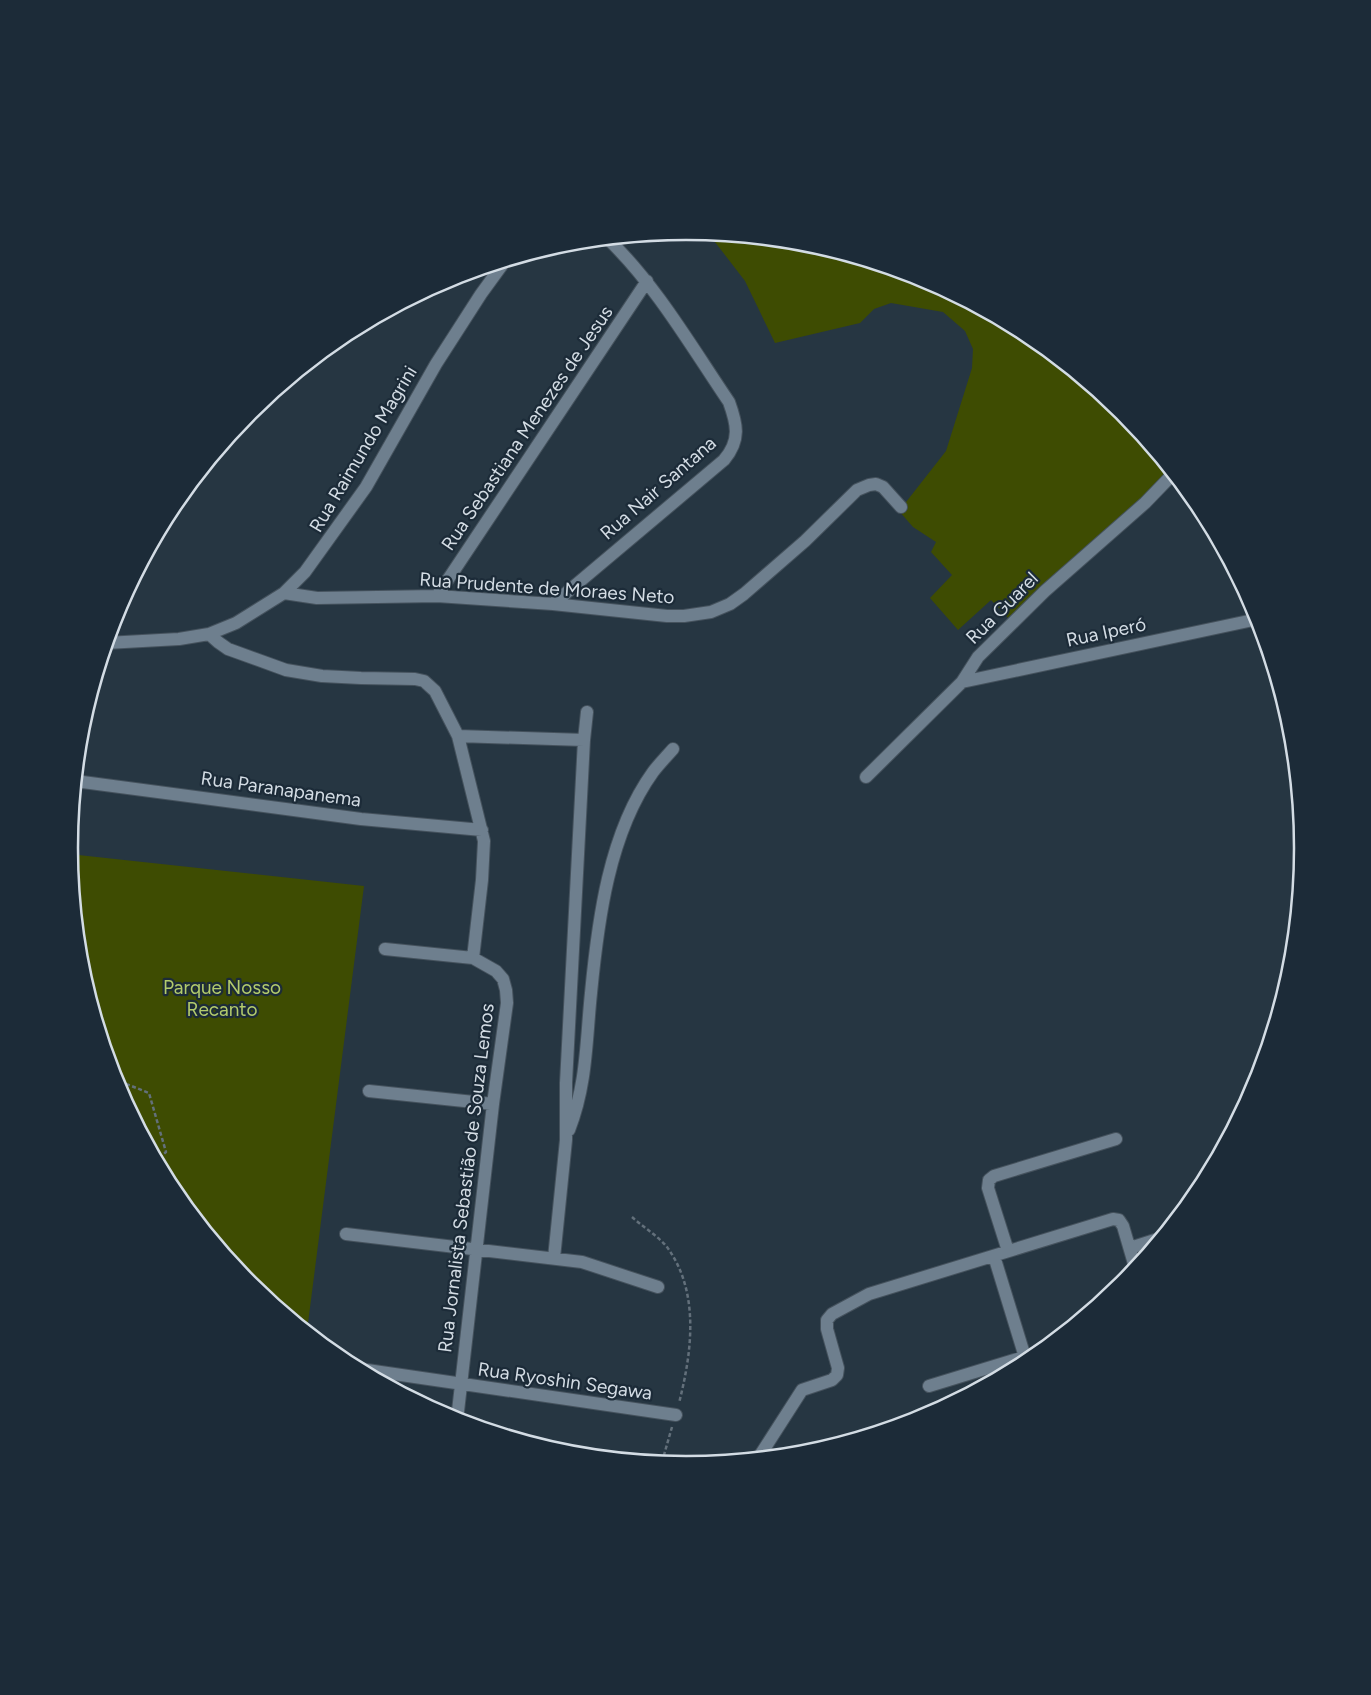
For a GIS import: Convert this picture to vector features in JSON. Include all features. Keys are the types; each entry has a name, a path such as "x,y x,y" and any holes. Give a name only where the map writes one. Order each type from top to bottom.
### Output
{"street":[{"name":"Rua Nair Santana","path":"553,604 724,460 732,451 736,437 736,422 729,402 647,281 614,244"},
{"name":"Rua Raimundo Magrini","path":"114,643 180,639 209,634 236,623 284,594 305,572 366,488 436,364 499,269"},
{"name":"Rua Sebastiana Menezes de Jesus","path":"437,596 647,281"},
{"name":"Rua Guarel","path":"866,777 962,682 978,658 1032,604 1146,503 1169,478"},
{"name":"Rua Prudente de Moraes Neto","path":"284,594 317,598 437,596 684,616 711,612 730,604 744,594 805,541 858,490 876,484 883,487 901,507"},
{"name":"Rua Iperó","path":"962,682 1249,621"},
{"path":"209,634 228,649 286,670 322,676 415,679 424,681 435,691 458,736 482,830 484,849 482,880 473,958"},
{"path":"554,1258 566,1140 566,1082 587,712"},
{"path":"458,736 584,740"},
{"path":"566,1140 583,1086 587,1058 591,993 600,921 615,851 625,823 639,794 653,772 673,749"},
{"name":"Rua Paranapanema","path":"82,782 361,819 482,830"},
{"name":"Rua Jornalista Sebastião de Souza Lemos","path":"385,949 473,958 496,971 502,979 506,990 458,1411"},
{"path":"369,1091 493,1104"},
{"path":"1008,1251 988,1188 989,1180 994,1176 1116,1139"},
{"path":"763,1450 802,1390 832,1380 837,1375 838,1368 827,1328 827,1320 832,1314 869,1294 1113,1219 1119,1220 1123,1226 1133,1259"},
{"path":"346,1234 582,1262 658,1287"},
{"path":"1130,1248 1148,1242"},
{"path":"994,1256 1029,1349"},
{"path":"929,1386 1009,1362"},
{"name":"Rua Ryoshin Segawa","path":"377,1372 676,1415"}],"path":[{"path":"125,1083 149,1092 166,1152 162,1156"},
{"path":"632,1217 665,1246 680,1268 687,1286 690,1326 685,1380 664,1455"}],"green space":[{"path":"714,241 765,245 843,260 918,286 954,302 990,321 1056,365 1115,418 1166,475 1150,493 1008,618 991,600 958,630 930,598 952,575 931,552 936,542 913,527 899,511 946,451 972,368 973,349 965,331 943,312 891,303 874,309 860,323 775,343 745,281"},
{"name":"Parque Nosso Recanto","path":"78,855 364,886 308,1324 256,1277 203,1218 159,1152 140,1116 110,1043 98,1005 83,927"}]}
